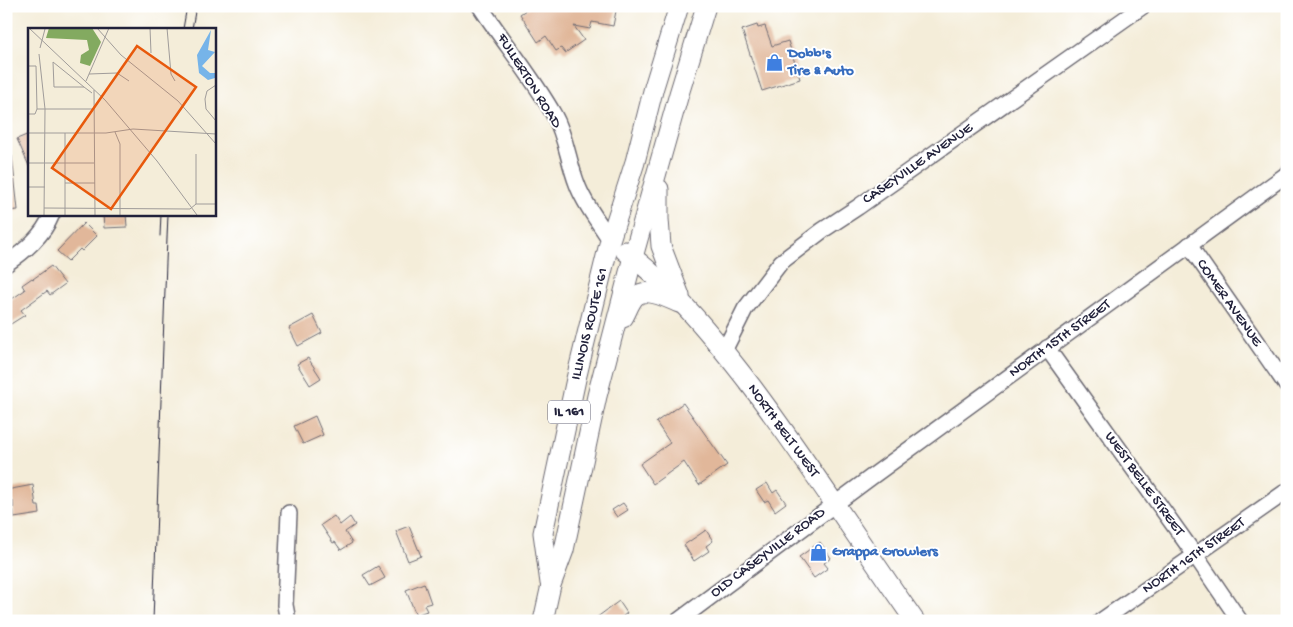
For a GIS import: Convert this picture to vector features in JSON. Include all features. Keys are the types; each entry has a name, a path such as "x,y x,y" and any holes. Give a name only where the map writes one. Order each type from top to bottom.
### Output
{"main road":[{"name":"IL 161","path":"610,240 635,162 654,87 679,6"},
{"name":"IL 161","path":"633,257 706,6"},
{"path":"659,167 661,246 683,304"},
{"name":"NORTH BELT WEST","path":"610,240 633,257 674,295 724,351 772,414 915,621"},
{"name":"ILLINOIS ROUTE 161","path":"551,585 543,533 576,379 610,240"},
{"name":"ILLINOIS ROUTE 161","path":"543,621 551,585 564,550 598,396 633,257"},
{"path":"612,338 635,297 644,292 683,304"}],"street":[{"name":"FULLERTON ROAD","path":"480,6 537,88 554,116 562,135 577,185 610,240"},
{"name":"CASEYVILLE AVENUE","path":"724,351 745,309 781,262 823,230 1143,6"},
{"name":"NORTH 15TH STREET","path":"834,504 1287,174"},
{"path":"6,264 31,245 43,231 51,215"},
{"name":"COMER AVENUE","path":"1189,245 1287,386"},
{"name":"WEST BELLE STREET","path":"1047,348 1240,621"},
{"name":"NORTH 16TH STREET","path":"1101,621 1287,491"},
{"name":"OLD CASEYVILLE ROAD","path":"678,621 834,504"},
{"path":"288,621 285,606 289,513"}],"building":[{"path":"532,6 617,6 613,26 592,22 590,29 574,26 584,40 565,53 561,48 556,51 546,36 538,42 520,14"},
{"name":"Dobb's Tire & Auto","path":"757,25 758,28 765,26 772,46 788,41 800,79 762,91 742,30"},
{"path":"28,134 28,164 17,139"},
{"path":"12,156 18,210 6,211 6,157"},
{"path":"103,215 126,215 127,227 104,228"},
{"path":"84,223 97,236 82,251 80,249 68,261 57,251"},
{"path":"51,266 65,284 50,295 47,291 21,310 25,315 6,327 6,303 25,290 22,285"},
{"path":"313,315 322,333 298,346 289,328"},
{"path":"308,358 321,378 310,385 297,364"},
{"path":"683,403 727,465 699,485 684,462 653,484 640,464 670,443 656,422"},
{"path":"315,416 323,435 303,444 294,426"},
{"path":"767,483 773,493 777,490 786,503 775,511 768,500 764,502 756,490"},
{"path":"33,485 36,506 39,506 40,514 14,518 13,501 6,502 6,490"},
{"path":"623,503 628,510 617,517 612,510"},
{"path":"334,516 340,525 350,517 355,525 345,532 352,543 341,550 335,542 333,543 321,525"},
{"path":"409,526 421,556 408,561 396,531"},
{"path":"706,530 713,541 706,546 709,551 694,561 684,545"},
{"path":"820,542 831,558 824,563 828,568 814,578 799,557"},
{"path":"378,566 385,578 370,586 363,575"},
{"path":"424,583 431,603 424,605 427,611 416,615 406,590"},
{"path":"619,601 627,613 617,621 592,621"}],"tram line":[{"path":"183,28 187,6"},
{"path":"192,28 196,6"},
{"path":"160,236 161,215"},
{"path":"153,621 168,215"}],"place":[{"name":"Dobb's Tire & Auto","path":"774,63"},
{"name":"Grappa Growlers","path":"818,552"}]}
